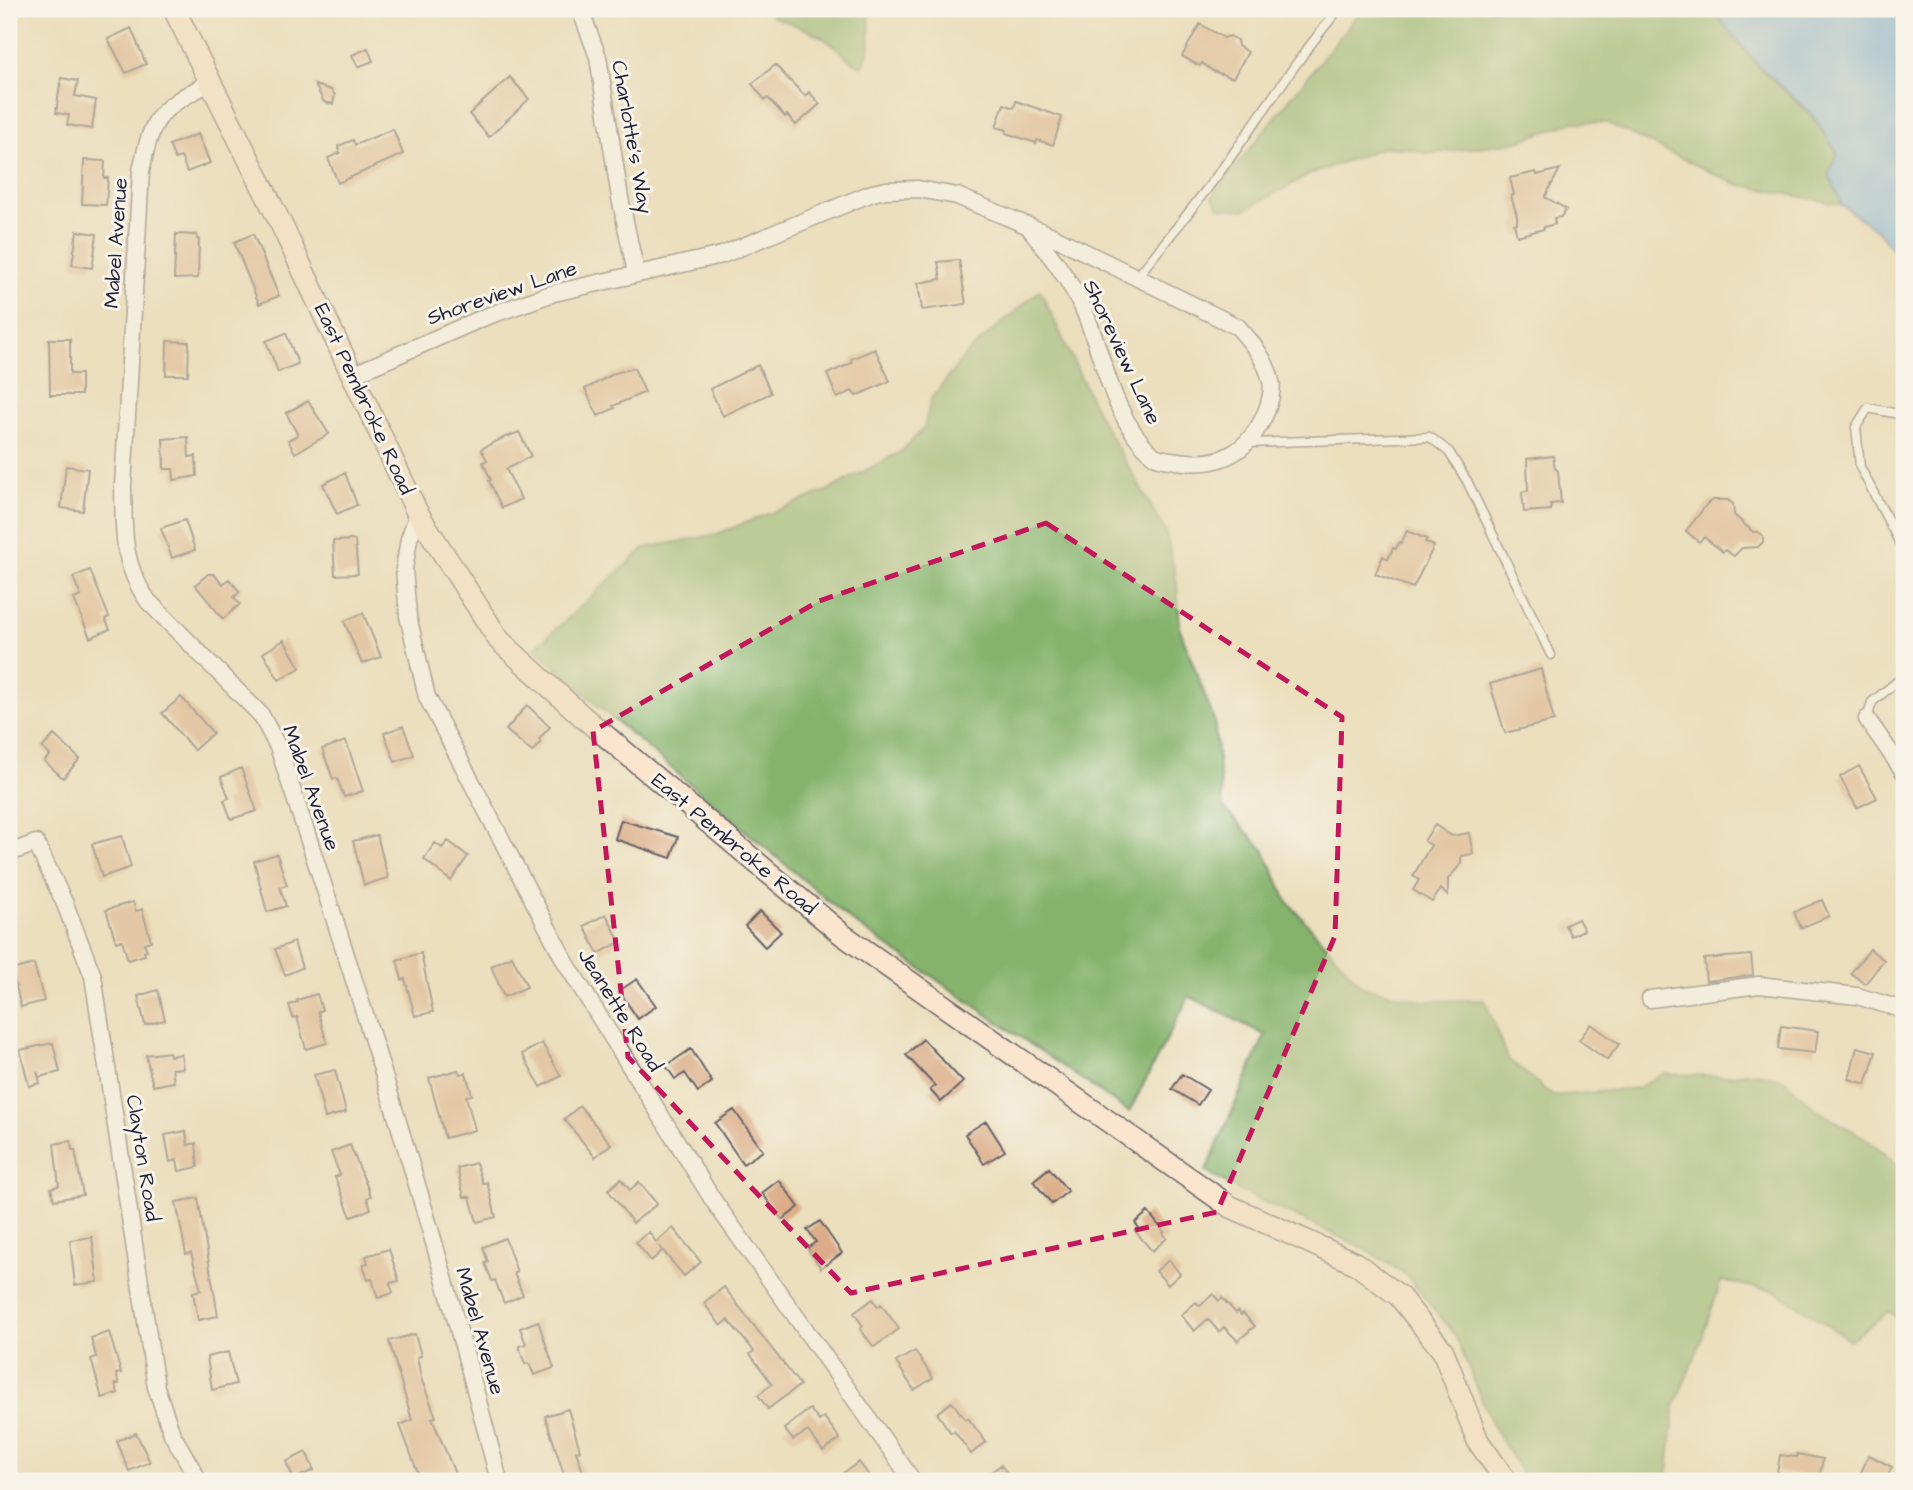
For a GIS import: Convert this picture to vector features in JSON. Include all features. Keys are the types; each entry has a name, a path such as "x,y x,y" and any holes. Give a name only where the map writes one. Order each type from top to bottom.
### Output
{"street":[{"name":"East Pembroke Road","path":"174,9 283,228 418,514 499,640 583,717 843,934 1228,1206 1354,1263 1399,1296 1443,1351 1478,1441 1506,1481"},
{"name":"Charlotte's Way","path":"580,9 598,57 620,198 636,273"},
{"name":"Mabel Avenue","path":"209,83 173,102 160,115 152,128 141,171 123,486 129,567 136,584 148,601 261,715 278,747 349,961 467,1354 499,1481"},
{"name":"Shoreview Lane","path":"352,375 485,317 554,293 722,255 872,193 918,189 957,196 1051,235 1238,327 1259,351 1272,383 1269,406 1249,443 1224,459 1195,464 1154,457 1133,432 1115,397 1082,305 1028,226"},
{"name":"Jeanette Road","path":"418,514 409,539 404,569 408,616 427,697 580,987 713,1200 914,1481"},
{"path":"1867,719 1904,772"},
{"name":"Clayton Road","path":"9,853 36,843 65,904 93,975 156,1387 172,1434 199,1481"},
{"path":"1650,999 1759,985 1857,996 1904,1010"}],"lane":[{"path":"1136,278 1213,181 1306,49 1339,9"},
{"path":"1904,415 1868,408 1856,427 1860,467 1904,551"},
{"path":"1249,443 1430,437 1449,452 1467,481 1551,655"},
{"path":"1867,719 1872,702 1904,676"}],"highlighted area":[{"path":"1046,523 1342,717 1335,936 1217,1212 851,1293 628,1057 593,731 819,601"}],"green space":[{"path":"773,9 869,9 870,47 863,66 852,61 818,35 771,16"},
{"path":"1362,9 1711,9 1759,67 1802,107 1830,140 1838,154 1829,174 1842,205 1736,184 1607,123 1574,122 1515,142 1429,154 1405,148 1384,147 1311,174 1244,210 1220,208 1212,196"},
{"path":"1040,290 1098,414 1166,532 1177,583 1180,629 1214,720 1223,807 1264,850 1287,901 1363,987 1423,1001 1485,1000 1507,1058 1553,1096 1637,1088 1662,1074 1724,1076 1754,1072 1783,1079 1817,1110 1865,1138 1904,1170 1904,1325 1889,1311 1850,1340 1775,1291 1721,1281 1700,1344 1675,1405 1667,1481 1527,1481 1494,1429 1455,1335 1406,1275 1363,1248 1242,1192 1206,1171 1265,1035 1189,996 1129,1112 853,922 604,711 535,648 645,548 714,535 827,491 902,451 924,428 931,399 966,354"}],"water":[{"path":"1711,9 1904,9 1904,265 1878,231 1842,205 1829,174 1838,154 1812,114 1758,65"}],"building":[{"path":"1200,24 1224,38 1230,36 1237,40 1238,46 1248,52 1233,78 1182,56"},
{"path":"131,28 146,64 126,73 108,39"},
{"path":"368,48 373,61 358,67 352,55"},
{"path":"775,65 805,96 809,92 820,104 796,125 768,98 765,100 752,84"},
{"path":"510,77 529,99 489,137 469,114"},
{"path":"61,78 78,81 75,96 96,100 92,129 67,125 69,115 56,113"},
{"path":"315,85 331,90 335,95 333,104 324,102"},
{"path":"1016,101 1062,117 1053,145 1037,140 1036,143 996,127 1004,104 1014,108"},
{"path":"393,129 403,154 338,183 328,158 340,153 338,146 353,140 355,145"},
{"path":"198,134 210,163 187,172 181,157 175,159 169,145"},
{"path":"84,160 105,161 104,178 108,178 106,205 82,204"},
{"path":"1560,169 1545,197 1566,209 1561,217 1554,218 1555,224 1544,229 1517,236 1514,224 1517,223 1517,216 1511,196 1514,195 1510,178"},
{"path":"77,231 97,234 92,268 72,265"},
{"path":"176,234 197,235 199,239 198,278 174,279"},
{"path":"253,234 279,296 259,304 234,242"},
{"path":"959,260 966,304 922,310 918,283 941,279 938,262"},
{"path":"286,333 298,364 278,372 266,341"},
{"path":"49,339 70,339 70,374 81,374 81,395 50,395"},
{"path":"167,341 189,342 188,375 166,375"},
{"path":"875,349 890,381 856,396 852,391 837,398 827,374 852,363 851,359"},
{"path":"758,365 771,393 723,416 710,389"},
{"path":"634,368 645,392 598,416 585,389 615,373"},
{"path":"308,401 329,434 295,453 288,440 298,435 286,413"},
{"path":"519,432 531,456 506,469 521,499 502,508 489,481 491,480 483,462 487,460 481,449"},
{"path":"188,437 189,457 196,456 197,476 174,480 173,469 164,469 163,439"},
{"path":"1553,456 1558,471 1561,503 1550,504 1551,510 1524,512 1522,492 1528,491 1527,459"},
{"path":"66,466 88,469 83,511 61,508"},
{"path":"345,473 357,505 337,514 323,484"},
{"path":"1713,500 1728,500 1733,504 1734,515 1753,532 1763,536 1763,542 1758,547 1742,548 1734,556 1725,550 1723,552 1704,537 1699,542 1686,531"},
{"path":"185,520 195,550 172,558 161,528"},
{"path":"1407,531 1427,539 1425,542 1434,546 1413,588 1375,574 1383,556 1388,559"},
{"path":"355,540 358,574 335,575 333,541"},
{"path":"90,570 109,617 105,619 110,629 90,638 74,599 81,596 73,577"},
{"path":"208,574 214,574 223,584 229,579 240,592 234,597 240,604 223,619 195,585"},
{"path":"363,613 381,657 362,664 344,621"},
{"path":"284,640 300,668 279,680 263,653"},
{"path":"1541,669 1554,721 1505,733 1490,684"},
{"path":"181,697 213,733 194,750 162,713"},
{"path":"527,705 550,727 532,752 506,730"},
{"path":"403,726 414,755 395,762 384,733"},
{"path":"54,735 80,759 63,778 44,761 50,755 42,748"},
{"path":"346,741 363,791 344,797 337,778 333,779 322,749"},
{"path":"1859,766 1877,798 1857,808 1840,777"},
{"path":"241,768 257,811 231,819 224,800 229,798 221,777"},
{"path":"621,820 678,837 671,858 615,839"},
{"path":"1435,825 1452,836 1469,833 1473,854 1461,856 1461,864 1448,879 1448,896 1441,889 1432,902 1413,890 1419,880 1413,876 1431,845 1424,841"},
{"path":"377,835 388,878 364,885 353,841"},
{"path":"122,836 131,867 102,877 92,844"},
{"path":"448,841 468,856 451,881 424,859 435,843 442,848"},
{"path":"277,854 287,885 280,887 286,906 267,912 254,861"},
{"path":"1822,900 1829,916 1801,928 1794,912"},
{"path":"133,902 136,911 142,909 151,941 144,943 147,950 144,951 145,955 128,960 122,940 116,942 106,910"},
{"path":"760,911 781,932 765,947 745,926"},
{"path":"606,914 620,942 598,954 584,926"},
{"path":"1578,919 1584,930 1571,936 1565,925"},
{"path":"294,942 302,968 285,975 275,949"},
{"path":"1870,949 1884,960 1865,984 1851,973"},
{"path":"421,953 433,1012 415,1016 397,960"},
{"path":"1751,955 1753,975 1706,981 1704,959"},
{"path":"512,956 527,987 504,997 491,966"},
{"path":"34,964 44,1001 21,1007 12,970"},
{"path":"637,979 656,1006 638,1019 619,991"},
{"path":"158,990 165,1020 145,1025 138,996"},
{"path":"317,994 322,1010 318,1012 327,1043 306,1049 297,1017 293,1018 289,1005"},
{"path":"1591,1024 1619,1044 1607,1060 1579,1040"},
{"path":"1781,1026 1818,1031 1815,1053 1778,1049"},
{"path":"923,1039 963,1082 941,1102 930,1090 935,1086 906,1055"},
{"path":"53,1043 60,1072 39,1077 37,1072 40,1083 29,1086 20,1050"},
{"path":"542,1043 561,1076 541,1087 522,1054"},
{"path":"1857,1047 1876,1052 1866,1084 1849,1079"},
{"path":"691,1049 712,1082 698,1092 685,1073 675,1079 666,1066"},
{"path":"169,1052 170,1056 181,1054 183,1068 172,1069 174,1082 153,1086 146,1055"},
{"path":"335,1070 346,1112 325,1118 314,1075"},
{"path":"458,1070 460,1074 466,1073 472,1095 466,1096 475,1130 445,1138 429,1078"},
{"path":"1182,1074 1208,1090 1198,1105 1172,1089"},
{"path":"580,1106 611,1144 595,1157 564,1119"},
{"path":"734,1110 763,1151 743,1164 715,1123"},
{"path":"986,1121 1005,1151 984,1164 965,1134"},
{"path":"186,1131 188,1145 196,1143 198,1167 179,1171 177,1160 170,1162 165,1135"},
{"path":"71,1141 83,1195 54,1200 51,1188 59,1186 54,1144"},
{"path":"350,1145 371,1196 367,1198 371,1209 351,1217 335,1177 340,1175 331,1152"},
{"path":"476,1163 483,1184 487,1182 496,1217 477,1222 470,1197 464,1197 457,1168"},
{"path":"1049,1168 1068,1191 1052,1204 1033,1181"},
{"path":"621,1179 630,1190 639,1182 657,1204 633,1223 608,1190"},
{"path":"779,1180 799,1207 782,1220 762,1193"},
{"path":"198,1198 218,1316 198,1320 193,1292 201,1290 191,1253 186,1254 176,1202"},
{"path":"1148,1212 1167,1238 1152,1251 1135,1231 1139,1228 1135,1223"},
{"path":"820,1221 842,1253 821,1268 807,1248 816,1242 807,1230"},
{"path":"673,1228 701,1262 684,1276 659,1246 662,1251 651,1261 636,1242 649,1232 656,1242"},
{"path":"92,1237 98,1282 75,1285 70,1240"},
{"path":"505,1238 523,1295 504,1303 485,1263 488,1262 483,1247"},
{"path":"389,1249 399,1281 390,1283 393,1293 378,1298 372,1279 368,1280 363,1264 368,1263 366,1256"},
{"path":"1169,1260 1180,1274 1168,1285 1156,1271"},
{"path":"724,1287 800,1385 768,1409 758,1395 772,1384 750,1354 754,1351 728,1320 721,1326 704,1303"},
{"path":"1213,1294 1219,1301 1222,1298 1236,1313 1243,1313 1255,1326 1238,1341 1224,1327 1219,1332 1208,1319 1194,1331 1181,1315 1196,1302 1200,1306"},
{"path":"873,1299 878,1307 881,1304 899,1329 874,1347 860,1329 863,1326 854,1313"},
{"path":"538,1321 554,1368 534,1375 529,1363 525,1364 519,1346 526,1344 520,1328"},
{"path":"109,1332 121,1373 116,1374 118,1393 102,1398 91,1359 96,1357 91,1338"},
{"path":"415,1334 421,1356 417,1357 421,1378 436,1417 432,1418 458,1481 421,1481 400,1425 412,1420 389,1341"},
{"path":"915,1351 933,1378 914,1390 896,1362"},
{"path":"228,1352 236,1384 212,1390 207,1357"},
{"path":"952,1402 986,1442 971,1454 937,1413"},
{"path":"568,1409 580,1450 576,1451 586,1481 566,1481 545,1416"},
{"path":"810,1409 819,1421 824,1417 840,1439 823,1451 808,1431 793,1440 784,1429"},
{"path":"136,1433 150,1462 129,1471 117,1441"},
{"path":"306,1452 314,1470 294,1479 286,1462"},
{"path":"1797,1454 1823,1459 1819,1480 1777,1472 1780,1455 1797,1457"},
{"path":"1869,1455 1892,1467 1885,1481 1857,1481"},
{"path":"859,1462 873,1481 832,1481"},
{"path":"1001,1465 1013,1481 978,1481"}]}
